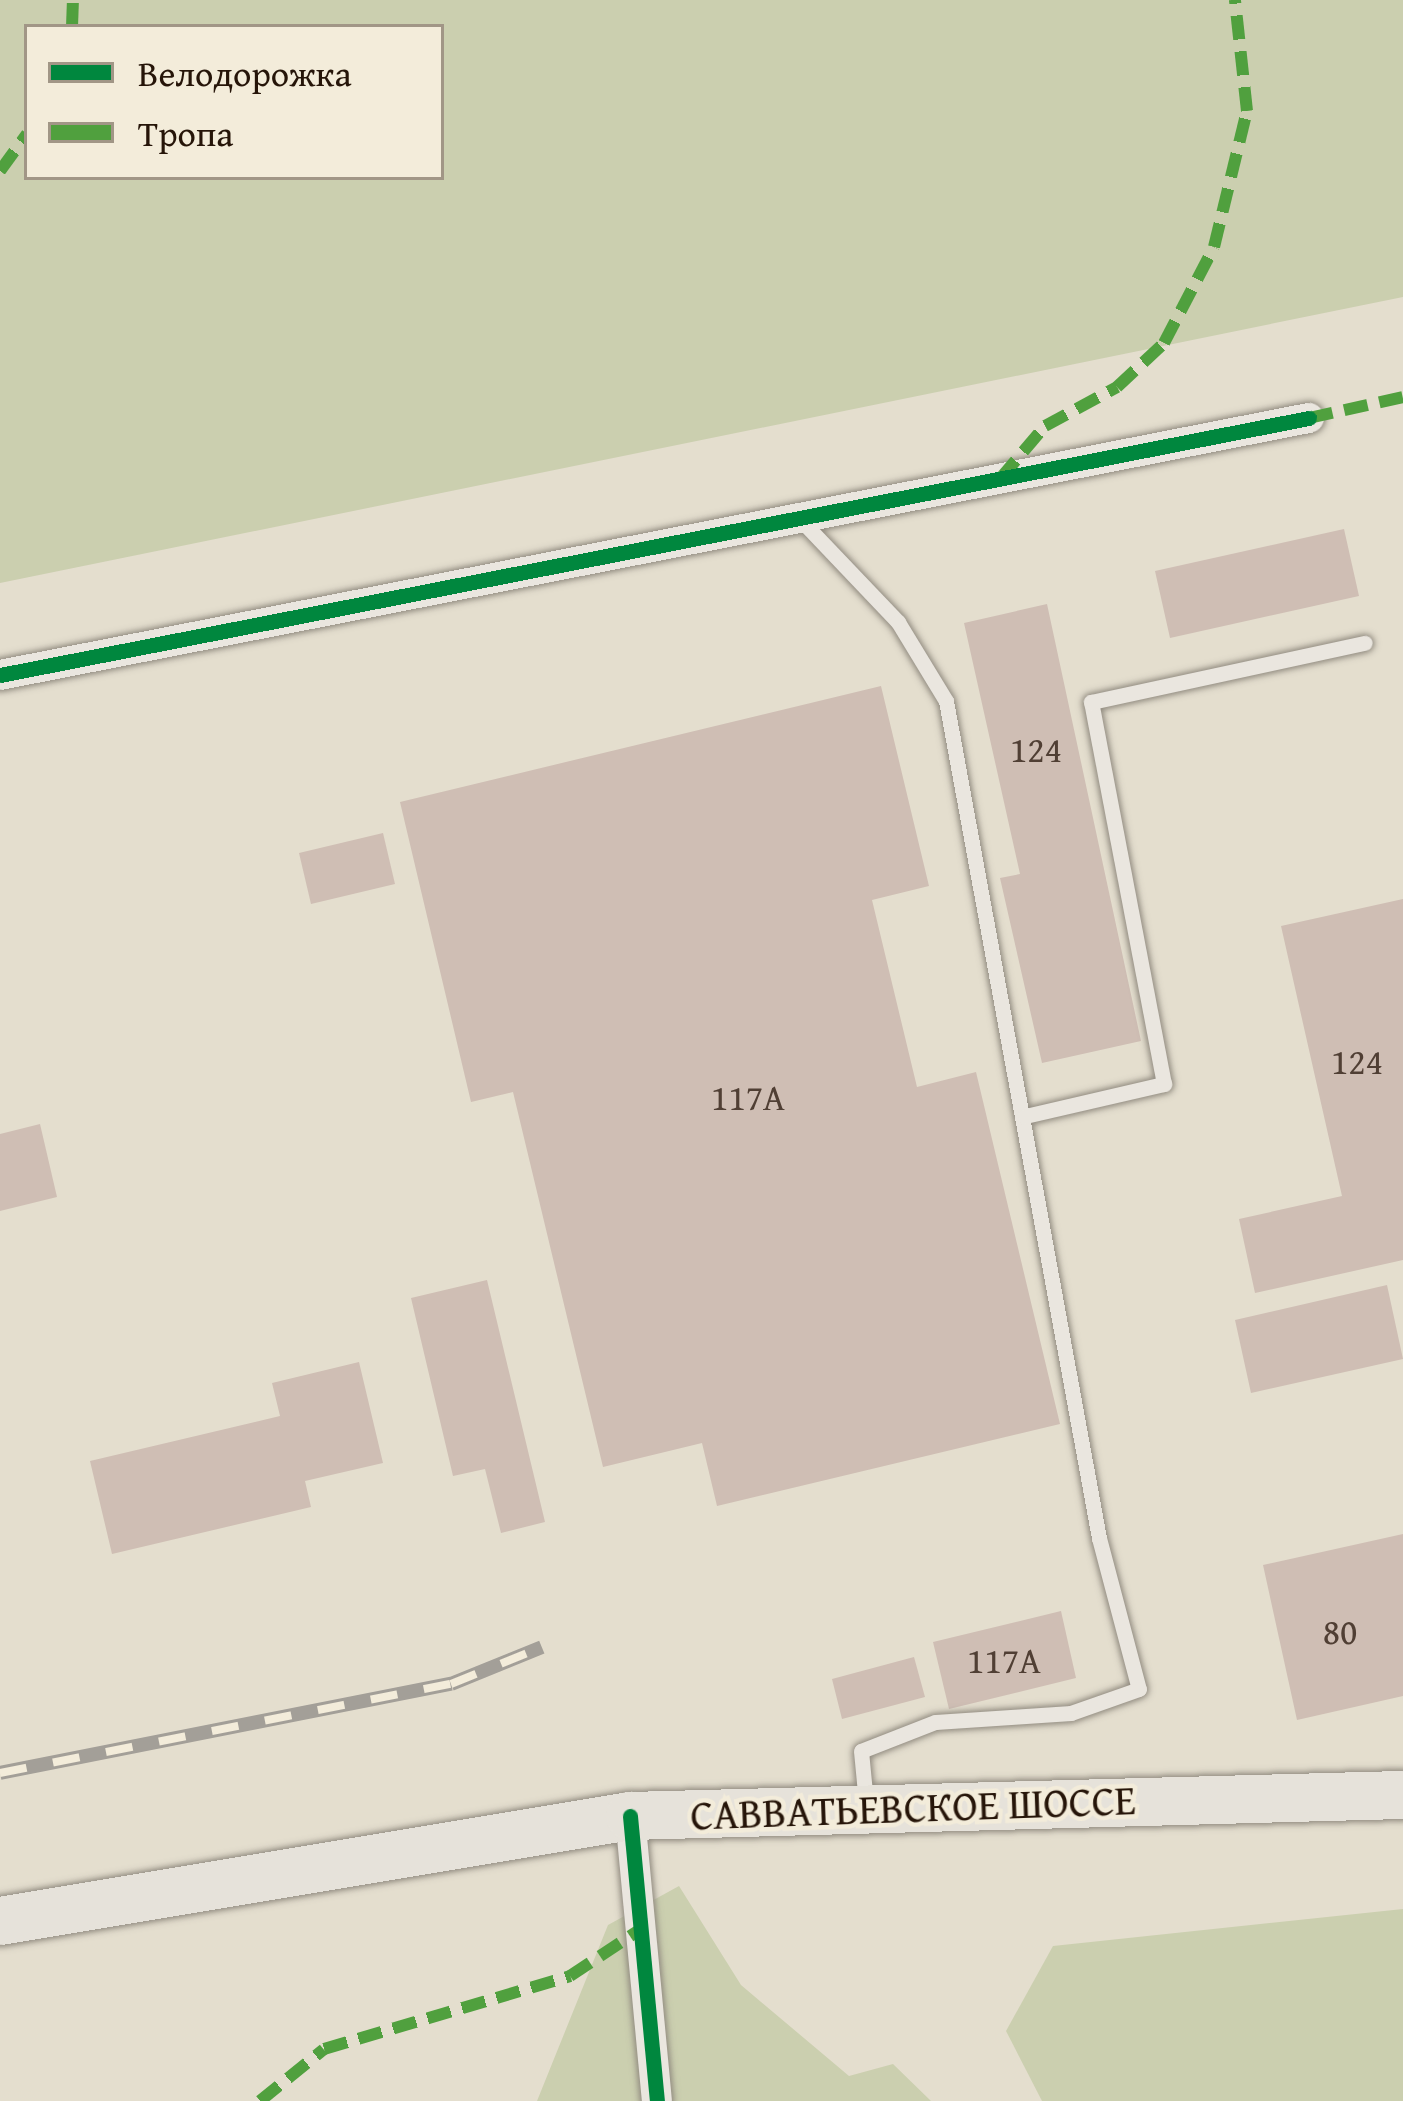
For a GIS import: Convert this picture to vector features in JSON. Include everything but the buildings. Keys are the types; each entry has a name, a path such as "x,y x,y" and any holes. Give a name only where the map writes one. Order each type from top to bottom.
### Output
{"main road":[{"name":"САВВАТЬЕВСКОЕ ШОССЕ","path":"0,1921 630,1816 1403,1795"}],"street":[{"path":"0,675 1309,418"},
{"path":"630,1816 657,2101"}],"lane":[{"path":"799,518 898,622 946,701 1099,1538 1139,1689 1071,1713 935,1722 861,1750 866,1806"},
{"path":"1025,1116 1164,1084 1091,702 1365,643"}],"green space":[{"path":"0,0 1403,0 1403,297 0,583"},
{"path":"679,1886 741,1985 849,2076 893,2064 931,2101 537,2101 608,1925"},
{"path":"1403,1909 1403,2101 1042,2101 1006,2031 1053,1946"}],"railway":[{"path":"0,1773 451,1684 542,1647"}],"marked path":[{"path":"72,24 73,0"},
{"path":"1000,479 1045,426 1117,387 1164,343 1214,247 1247,111 1235,0"},
{"path":"0,171 24,138"},
{"path":"1309,418 1403,397"},
{"path":"260,2101 324,2049 570,1976 641,1929"}],"cycle path":[{"path":"0,675 1309,418"},
{"path":"630,1816 657,2101"}]}
